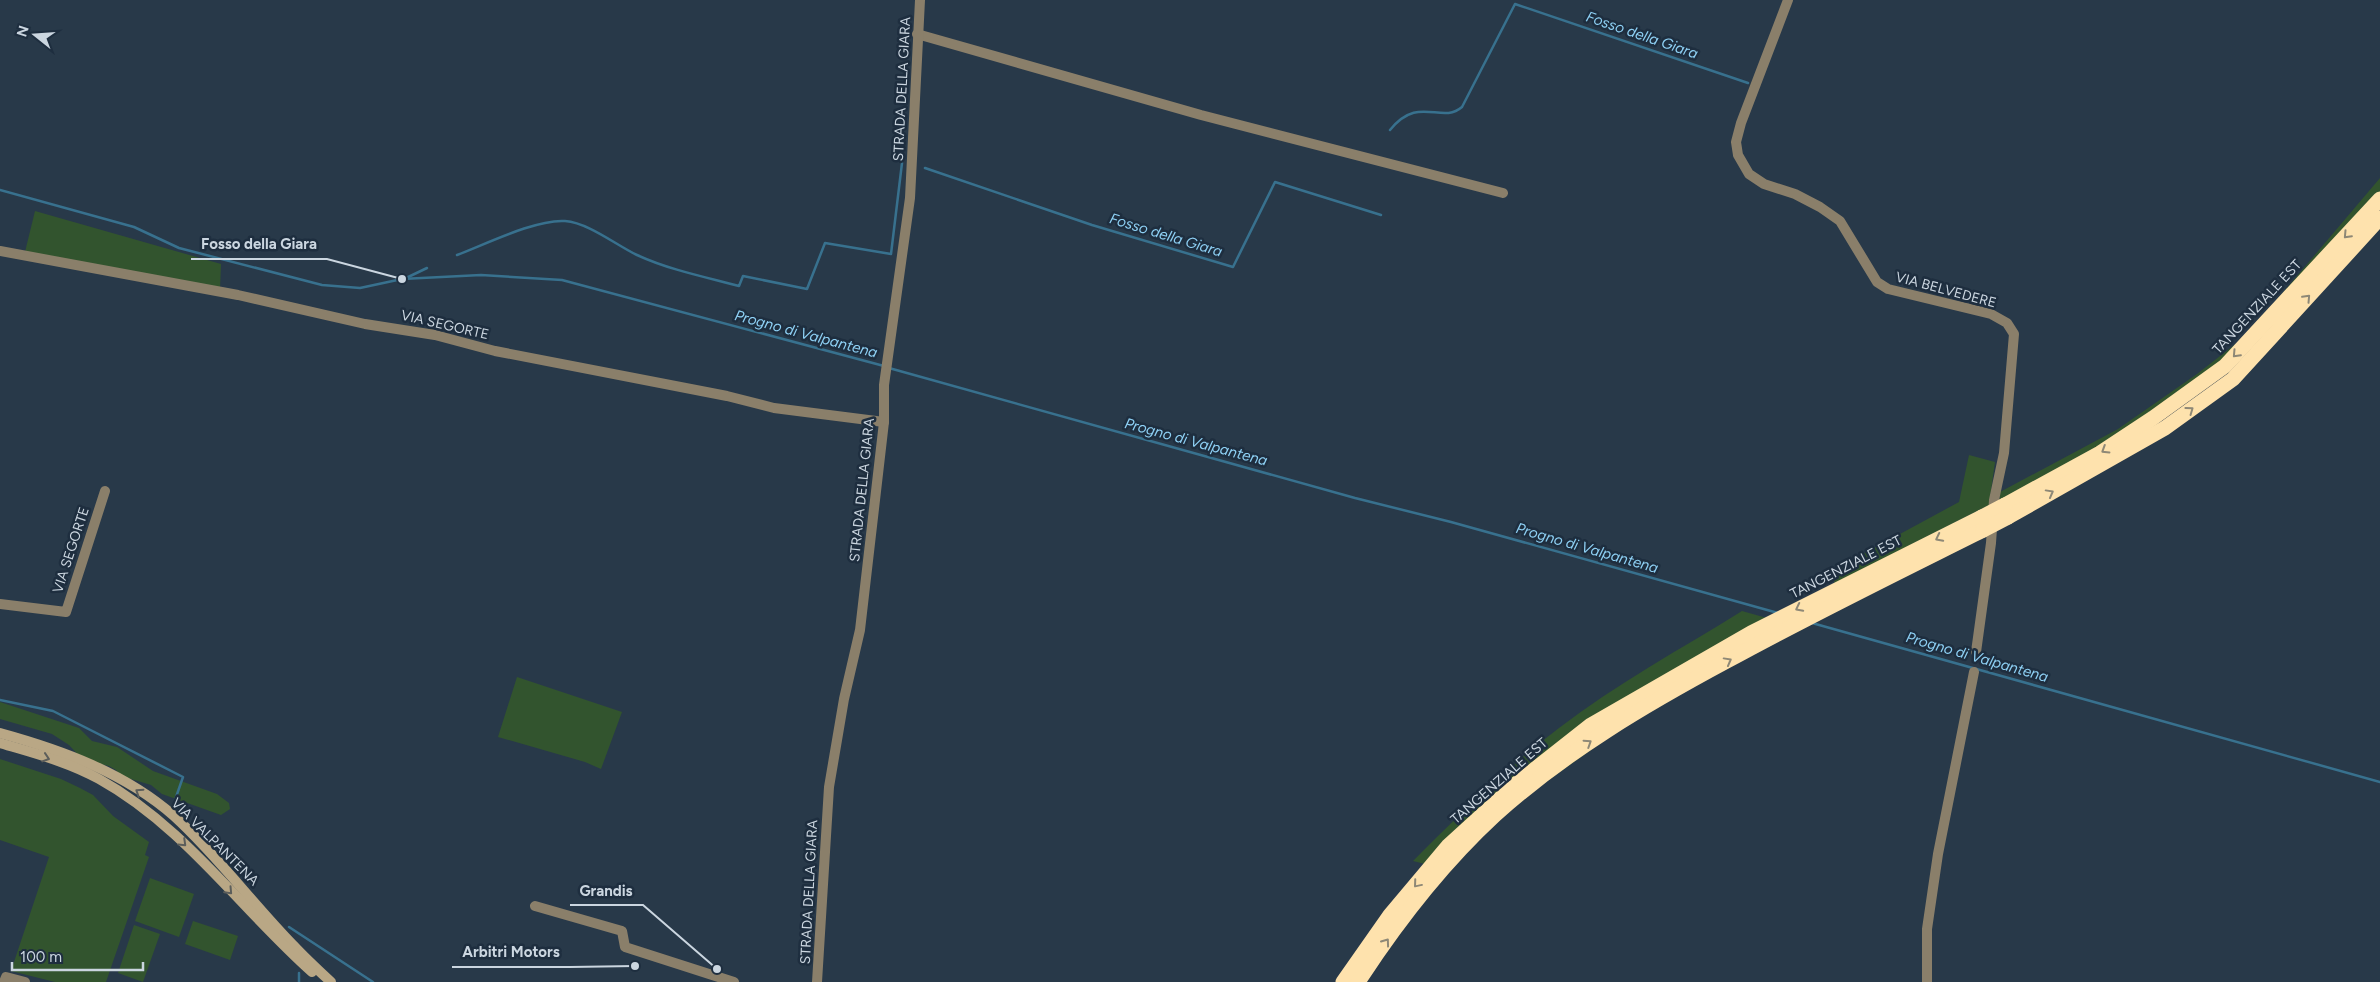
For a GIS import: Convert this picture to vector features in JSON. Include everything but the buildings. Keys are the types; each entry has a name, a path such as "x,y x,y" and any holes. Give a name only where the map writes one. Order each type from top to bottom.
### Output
{"highway":[{"name":"TANGENZIALE EST","path":"2006,511 2153,418 2225,366 2380,199"},
{"name":"TANGENZIALE EST","path":"1358,982 1404,918 1457,853 1495,815 1570,755 1645,705 1860,591 1983,523 2165,428 2233,379 2380,218"},
{"name":"TANGENZIALE EST","path":"1343,982 1390,915 1448,846 1516,784 1591,725 1751,632 1843,586 1983,523"}],"main road":[{"name":"VIA VALPANTENA","path":"0,732 59,751 104,771 155,802 174,816 207,849 292,945 331,982"},
{"name":"VIA VALPANTENA","path":"0,743 79,769 133,800 161,822 196,855 265,929 322,982"}],"street":[{"name":"STRADA DELLA GIARA","path":"817,982 829,787 844,699 860,630 884,422 884,385 910,198 920,0"},
{"name":"VIA BELVEDERE","path":"1788,0 1741,123 1736,142 1744,169 1757,180 1795,194 1820,207 1840,221 1877,282 1888,289 1991,314 2007,323 2014,334 2004,453 1994,500 1991,543 1976,652"},
{"path":"917,34 1211,118 1503,193"},
{"name":"VIA SEGORTE","path":"0,251 238,295 365,324 435,335 495,351 727,396 774,408 884,422"},
{"name":"VIA SEGORTE","path":"0,604 66,612 105,491"},
{"path":"1927,982 1927,929 1932,891 1973,675"},
{"path":"535,906 622,931 625,947 734,982"},
{"path":"4,982 6,977 25,982"}],"green space":[{"path":"2380,178 2380,201 2194,390 1999,506 2000,492 2118,429 2197,374 2247,335"},
{"path":"35,211 221,264 220,290 25,252"},
{"path":"1969,455 1995,462 1989,505 1835,583 1828,573 1959,502"},
{"path":"1742,611 1774,620 1429,865 1413,861 1502,775 1559,728 1626,682"},
{"path":"517,677 622,712 601,769 585,762 498,737"},
{"path":"0,702 79,728 92,741 117,747 153,771 217,794 229,803 230,809 221,815 162,794 151,785 121,776 109,766 83,760 69,745 52,734 0,719"},
{"path":"0,759 61,779 93,795 113,816 149,842 145,855 149,857 106,982 55,982 11,971 49,857 0,840"},
{"path":"150,878 194,894 179,937 135,921"},
{"path":"193,921 238,936 230,960 185,944"},
{"path":"134,925 160,934 143,982 118,973"}],"waterway":[{"name":"Fosso della Giara","path":"1390,130 1401,119 1411,114 1420,112 1454,112 1462,107 1515,4 1748,83"},
{"name":"Fosso della Giara","path":"457,255 526,228 553,221 565,221 593,230 637,255 688,273 739,286 743,276 807,289 825,243 891,254 902,163"},
{"name":"Fosso della Giara","path":"925,168 1092,225 1233,267 1275,182 1381,215"},
{"name":"Progno di Valpantena","path":"0,190 134,227 179,248 322,285 360,288 402,279 481,275 562,280 884,366"},
{"name":"Fosso della Giara","path":"404,279 427,268"},
{"name":"Progno di Valpantena","path":"889,368 1355,498 1451,522 1778,613"},
{"name":"Progno di Valpantena","path":"1812,623 2380,782"},
{"path":"0,700 53,711 183,777 175,800"},
{"path":"289,927 373,982"},
{"path":"299,973 299,982"}],"place":[{"name":"Fosso della Giara","path":"402,279"},
{"name":"Arbitri Motors","path":"635,966"},
{"name":"Grandis","path":"717,969"}]}
